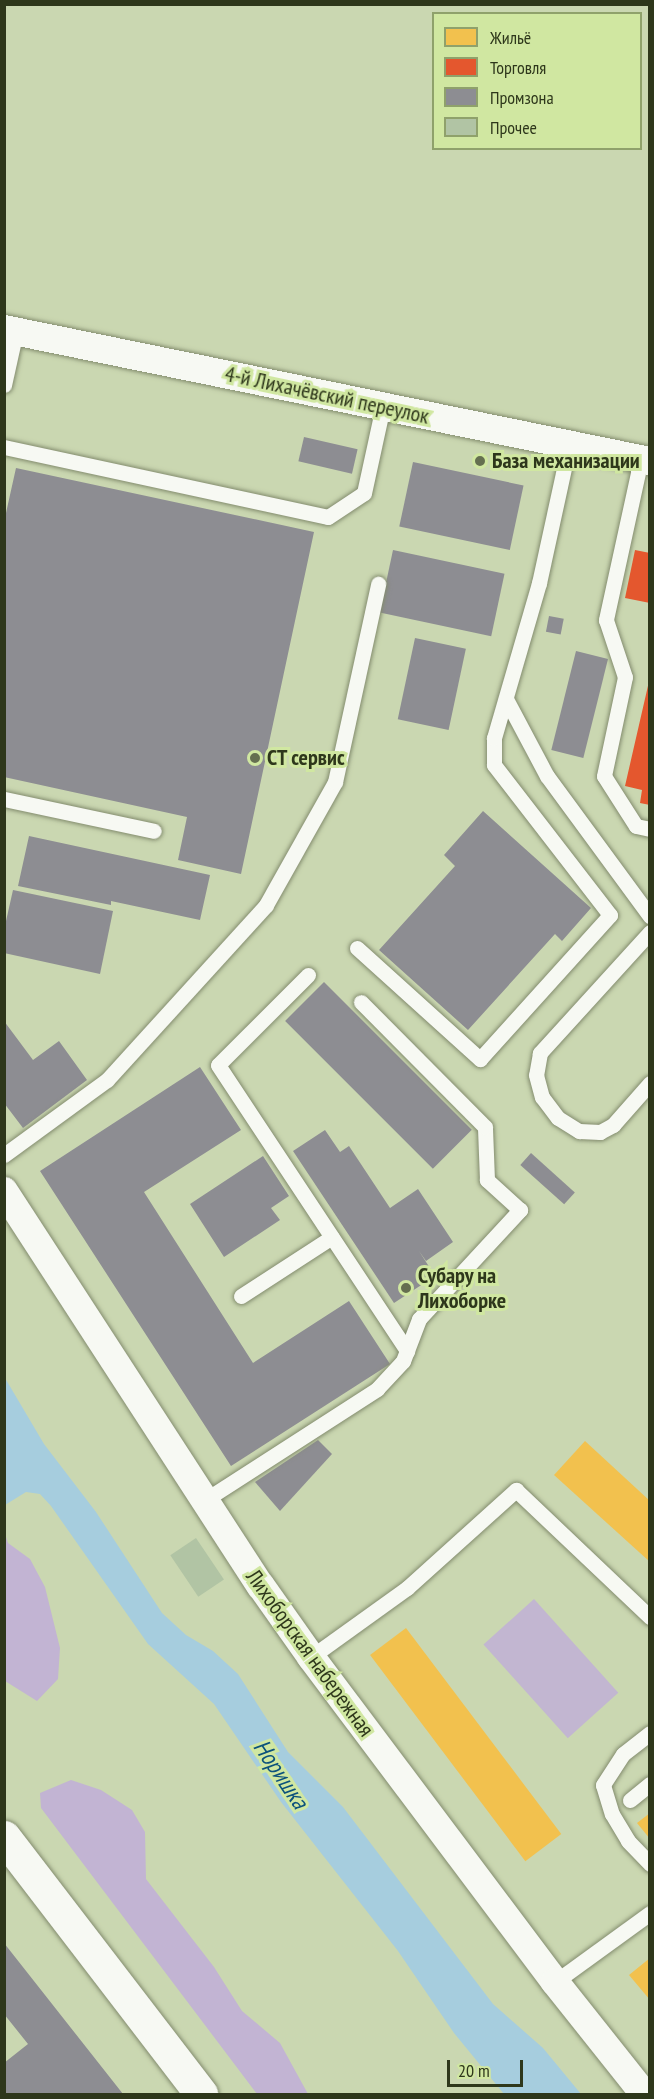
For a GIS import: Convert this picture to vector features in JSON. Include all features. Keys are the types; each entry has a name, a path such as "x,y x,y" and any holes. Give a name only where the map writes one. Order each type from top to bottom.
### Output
{"street":[{"name":"4-й Лихачёвский переулок","path":"10,330 645,460"},
{"name":"Лихоборская набережная","path":"4,1191 205,1500 311,1657 555,1982 644,2094"},
{"path":"4,1837 201,2094"}],"lane":[{"path":"4,385 10,330"},
{"path":"4,447 328,517 364,493 383,406"},
{"path":"357,948 480,1059 610,915 494,765 494,738 539,583 568,445"},
{"path":"645,460 606,620 625,677 604,776 636,826 650,829"},
{"path":"4,1155 107,1080 266,905 335,782 378,584"},
{"path":"506,699 548,776 650,916"},
{"path":"4,799 154,831"},
{"path":"647,941 540,1053 536,1075 542,1097 547,1104 558,1118 579,1131 600,1132 613,1125 650,1083"},
{"path":"308,975 218,1065 406,1351"},
{"path":"205,1500 377,1389 403,1361 419,1319 520,1210 487,1180 485,1126 361,1002"},
{"path":"241,1296 332,1237"},
{"path":"311,1657 407,1588 516,1490 650,1617"},
{"path":"650,1733 623,1754 603,1785 612,1815 628,1841 650,1864"},
{"path":"630,1800 650,1784"},
{"path":"555,1982 650,1913"}],"shaded area":[{"path":"4,1531 8,1543 30,1559 45,1587 60,1648 58,1679 37,1701 5,1681"},
{"path":"534,1599 618,1693 568,1738 483,1645"},
{"path":"71,1780 101,1790 132,1810 145,1832 146,1879 214,1967 242,2011 280,2043 308,2094 257,2094 41,1808 40,1793"}],"water":[{"name":"Норишка","path":"5,1378 44,1444 96,1512 162,1613 186,1635 213,1651 238,1674 288,1752 343,1807 493,2004 543,2048 581,2094 504,2094 454,2033 398,1951 281,1802 214,1704 148,1644 51,1506 40,1494 26,1492 5,1505"}],"building: Жильё":[{"path":"585,1441 650,1501 650,1562 554,1475"},
{"path":"406,1628 561,1834 525,1861 370,1655"},
{"path":"650,1813 650,1839 637,1823"},
{"path":"650,1958 650,2000 629,1975"}],"building: Торговля":[{"path":"635,550 650,553 650,603 625,598"},
{"path":"650,677 650,805 640,803 642,790 625,786"}],"building: Промзона":[{"path":"304,437 358,449 352,474 298,461"},
{"path":"413,462 524,485 510,550 399,527"},
{"path":"16,468 314,532 241,874 178,860 187,817 4,777 4,522"},
{"path":"393,550 505,574 491,636 380,613"},
{"path":"549,616 564,619 561,635 546,632"},
{"path":"415,638 466,649 449,730 398,719"},
{"path":"576,651 608,659 583,758 551,750"},
{"path":"483,811 591,908 562,941 555,934 468,1030 379,950 455,866 444,855"},
{"path":"29,836 210,875 200,920 111,901 111,905 18,886"},
{"path":"13,890 113,911 100,974 4,953 4,930"},
{"path":"324,982 472,1130 433,1169 285,1021"},
{"path":"4,1021 33,1060 59,1041 87,1080 23,1128 4,1103"},
{"path":"200,1067 241,1130 144,1192 253,1363 349,1301 390,1364 231,1466 40,1171"},
{"path":"325,1130 340,1152 349,1146 390,1208 418,1189 453,1242 426,1261 419,1251 435,1276 394,1303 293,1151"},
{"path":"531,1153 575,1192 564,1204 520,1165"},
{"path":"263,1156 289,1196 271,1208 280,1220 224,1257 190,1204"},
{"path":"318,1440 332,1454 280,1511 255,1482"},
{"path":"4,1943 123,2094 4,2094 4,2063 28,2044 4,2014"}],"building: Прочее":[{"path":"196,1538 224,1579 198,1597 170,1555"}],"place":[{"name":"База механизации","path":"480,461"},
{"name":"СТ сервис","path":"255,758"},
{"name":"Субару на Лихоборке","path":"406,1288"}]}
